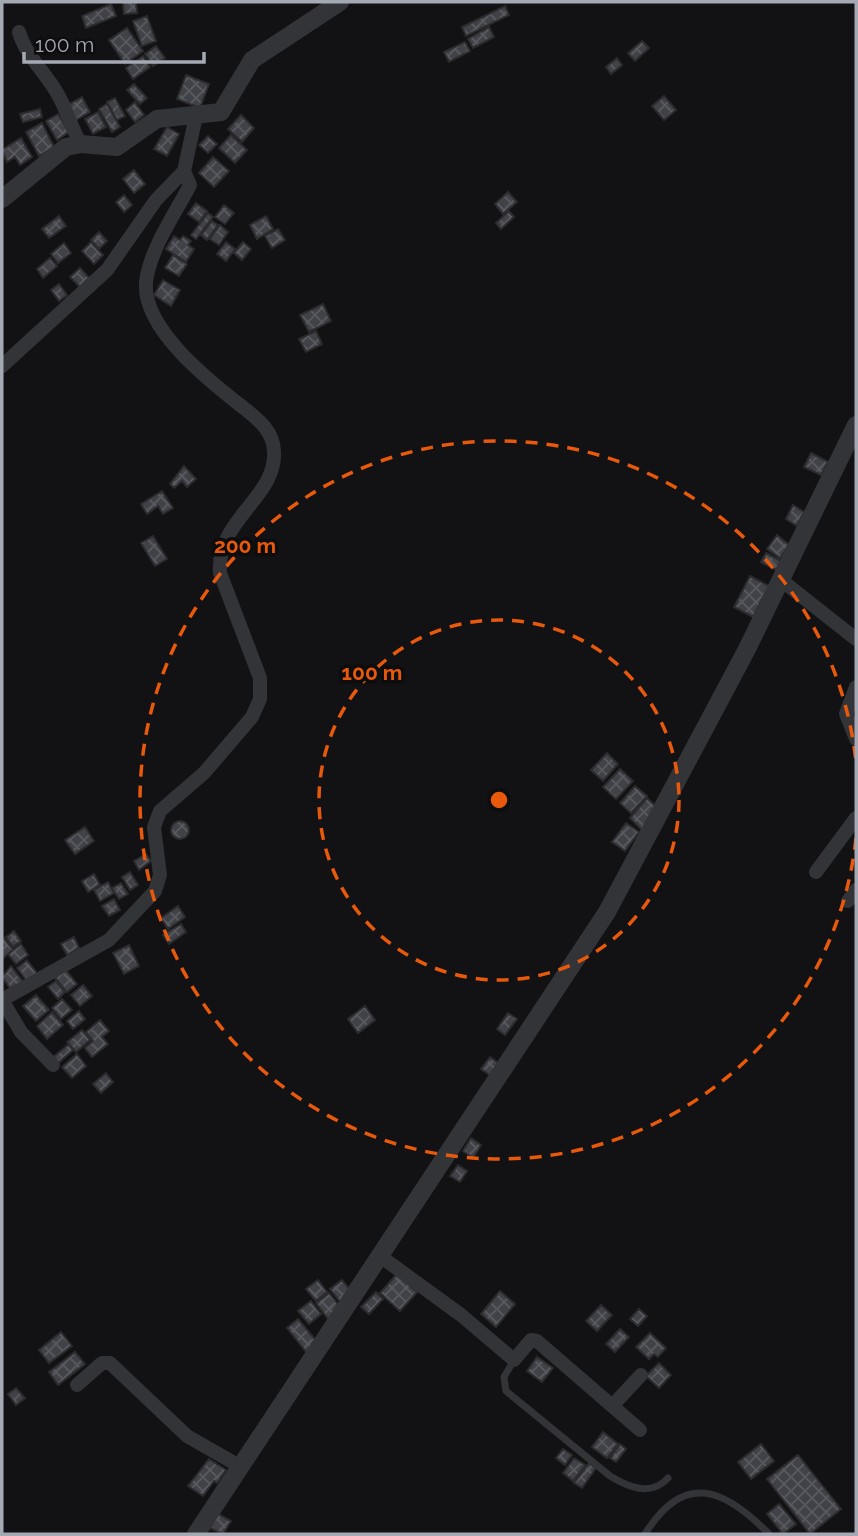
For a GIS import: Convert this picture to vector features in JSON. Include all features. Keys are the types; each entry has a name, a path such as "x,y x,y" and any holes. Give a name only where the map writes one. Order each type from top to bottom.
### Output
{"street":[{"path":"2,199 53,155 70,145 117,147 157,118 211,116 224,110 252,60 340,2"},
{"path":"19,32 33,60 59,96 67,120 80,144"},
{"path":"2,366 98,280 156,201 184,172 196,116"},
{"path":"53,1065 21,1032 2,1000 109,940 155,891 160,875 154,827 160,811 204,773 241,734 260,699 260,678 226,591 219,561 221,549 237,519 273,467 272,440 261,422 215,386 173,343 152,312 147,292 152,262 190,186 184,172"},
{"path":"196,1534 607,912 781,580 856,425"},
{"path":"781,580 856,639"},
{"path":"856,687 846,714 856,738"},
{"path":"816,872 856,818"},
{"path":"380,1256 461,1315 514,1360 535,1339 640,1430"},
{"path":"77,1385 102,1363 110,1363 187,1436 241,1467"},
{"path":"612,1405 641,1375"}],"lane":[{"path":"514,1360 504,1377 506,1391 610,1476 624,1485 646,1489 657,1486 667,1478"},
{"path":"645,1534 662,1511 685,1493 712,1495 740,1507 769,1534"}],"building":[{"path":"123,2 136,2 137,13 124,14"},
{"path":"111,4 116,16 86,28 82,16"},
{"path":"505,6 509,15 466,36 462,27"},
{"path":"147,16 156,41 142,46 133,21"},
{"path":"489,27 494,37 473,48 468,39"},
{"path":"127,28 143,51 125,64 109,40"},
{"path":"642,41 649,48 635,61 628,53"},
{"path":"465,42 470,51 449,62 444,52"},
{"path":"156,46 165,58 153,66 145,54"},
{"path":"143,56 150,67 133,79 126,68"},
{"path":"617,58 622,65 611,74 606,67"},
{"path":"186,75 209,84 200,108 177,99"},
{"path":"134,84 147,98 140,104 127,90"},
{"path":"664,96 676,110 664,120 652,106"},
{"path":"82,97 90,112 74,121 66,106"},
{"path":"115,98 125,116 117,120 107,102"},
{"path":"135,102 144,115 135,122 126,110"},
{"path":"107,104 120,127 112,132 99,109"},
{"path":"40,109 42,117 23,122 20,114"},
{"path":"98,112 106,127 93,134 85,119"},
{"path":"58,114 69,132 57,140 46,121"},
{"path":"241,115 254,128 242,142 228,129"},
{"path":"42,123 54,147 39,156 26,132"},
{"path":"167,127 179,134 167,156 154,149"},
{"path":"231,135 247,150 235,163 219,148"},
{"path":"208,136 217,144 208,153 199,145"},
{"path":"21,138 32,157 20,165 15,157 7,162 2,150"},
{"path":"213,157 229,171 214,187 199,173"},
{"path":"134,170 145,184 134,193 123,179"},
{"path":"508,192 517,202 503,214 495,204"},
{"path":"124,195 132,205 124,212 116,202"},
{"path":"196,203 207,211 199,222 188,214"},
{"path":"224,205 234,213 225,224 215,217"},
{"path":"509,211 514,217 501,229 496,223"},
{"path":"208,213 213,217 196,239 191,235"},
{"path":"59,216 66,226 49,238 42,229"},
{"path":"266,216 273,229 257,239 250,225"},
{"path":"212,221 218,225 207,240 201,235"},
{"path":"220,225 228,232 219,245 210,239"},
{"path":"278,229 285,240 272,248 265,236"},
{"path":"99,232 107,241 99,249 91,240"},
{"path":"174,236 180,240 183,236 191,241 188,245 194,249 186,262 166,249"},
{"path":"91,242 103,255 94,264 82,251"},
{"path":"226,242 235,249 226,261 217,254"},
{"path":"243,242 251,249 242,260 234,253"},
{"path":"64,243 71,253 58,263 51,254"},
{"path":"173,255 187,264 179,276 165,268"},
{"path":"50,258 57,266 43,278 37,269"},
{"path":"80,268 92,281 83,290 70,277"},
{"path":"163,280 180,290 171,306 154,295"},
{"path":"59,284 67,295 59,301 51,290"},
{"path":"323,304 331,321 309,332 300,315"},
{"path":"316,331 322,344 306,352 299,339"},
{"path":"811,453 828,462 821,475 804,467"},
{"path":"184,466 196,479 187,487 182,481 174,488 170,484"},
{"path":"162,491 173,508 163,514 158,506 147,514 141,504"},
{"path":"793,505 804,512 797,526 786,519"},
{"path":"777,535 789,545 780,558 767,549"},
{"path":"153,536 167,559 155,566 141,543"},
{"path":"766,553 781,561 776,570 761,562"},
{"path":"750,576 769,586 753,617 734,607"},
{"path":"607,753 618,764 603,781 591,770"},
{"path":"620,769 633,781 616,799 603,787"},
{"path":"635,786 647,796 631,813 620,803"},
{"path":"647,798 661,811 643,831 630,818"},
{"path":"180,821 186,824 189,830 186,836 180,839 174,836 171,830 174,824"},
{"path":"626,823 639,832 625,851 612,842"},
{"path":"85,827 94,841 75,854 65,840"},
{"path":"146,854 151,861 139,870 134,861"},
{"path":"130,872 138,885 130,890 122,877"},
{"path":"94,874 100,885 88,892 82,881"},
{"path":"108,882 114,893 100,901 94,890"},
{"path":"121,883 128,894 119,899 112,888"},
{"path":"114,899 120,910 109,916 102,906"},
{"path":"178,906 185,917 168,929 161,918"},
{"path":"181,924 186,932 169,944 163,935"},
{"path":"14,931 21,941 13,947 6,937"},
{"path":"74,937 79,948 67,955 61,944"},
{"path":"4,938 13,950 3,958 2,940"},
{"path":"21,944 28,955 16,964 8,954"},
{"path":"129,945 139,966 124,974 113,953"},
{"path":"27,960 37,973 27,981 17,968"},
{"path":"11,966 24,983 12,991 2,977"},
{"path":"65,969 77,984 67,992 55,978"},
{"path":"56,981 65,992 58,999 48,987"},
{"path":"83,985 92,996 80,1006 71,995"},
{"path":"36,995 49,1010 36,1021 23,1006"},
{"path":"62,999 72,1010 61,1019 52,1008"},
{"path":"365,1006 375,1020 358,1033 348,1019"},
{"path":"79,1011 85,1019 73,1029 67,1021"},
{"path":"52,1012 63,1025 47,1039 37,1026"},
{"path":"508,1013 517,1019 505,1035 497,1029"},
{"path":"100,1020 109,1031 102,1037 108,1044 92,1057 85,1048 93,1041 86,1032"},
{"path":"82,1030 90,1040 76,1052 67,1042"},
{"path":"69,1044 73,1050 56,1065 51,1059"},
{"path":"77,1054 86,1066 72,1078 62,1067"},
{"path":"490,1057 500,1064 491,1076 481,1069"},
{"path":"106,1073 113,1082 101,1093 93,1084"},
{"path":"471,1138 481,1145 473,1158 463,1151"},
{"path":"458,1165 467,1171 460,1182 450,1176"},
{"path":"397,1274 417,1292 400,1311 380,1293"},
{"path":"318,1280 327,1292 316,1301 306,1289"},
{"path":"342,1280 353,1294 341,1303 330,1289"},
{"path":"500,1291 515,1304 496,1327 481,1314"},
{"path":"376,1292 383,1299 369,1314 361,1307"},
{"path":"329,1293 341,1308 328,1319 316,1303"},
{"path":"311,1301 321,1314 309,1324 298,1311"},
{"path":"601,1305 612,1315 597,1331 586,1321"},
{"path":"639,1309 647,1316 638,1326 630,1319"},
{"path":"298,1319 318,1343 307,1353 287,1328"},
{"path":"620,1329 629,1337 615,1352 606,1344"},
{"path":"61,1332 72,1346 49,1363 39,1350"},
{"path":"650,1333 666,1348 658,1357 654,1354 649,1359 636,1347"},
{"path":"75,1352 85,1364 58,1385 49,1372"},
{"path":"537,1357 553,1368 542,1382 527,1371"},
{"path":"659,1363 671,1375 659,1388 646,1376"},
{"path":"16,1388 25,1398 16,1405 8,1394"},
{"path":"603,1432 618,1444 607,1458 592,1447"},
{"path":"620,1444 626,1449 616,1462 610,1458"},
{"path":"761,1444 774,1461 751,1479 738,1462"},
{"path":"563,1449 572,1455 565,1465 556,1458"},
{"path":"798,1455 841,1509 810,1534 767,1479"},
{"path":"574,1458 585,1465 573,1481 563,1473"},
{"path":"209,1459 226,1470 203,1496 188,1486"},
{"path":"589,1463 596,1468 582,1488 574,1483"},
{"path":"779,1504 796,1524 783,1534 767,1514"},
{"path":"218,1514 231,1521 223,1534 210,1528"}]}
